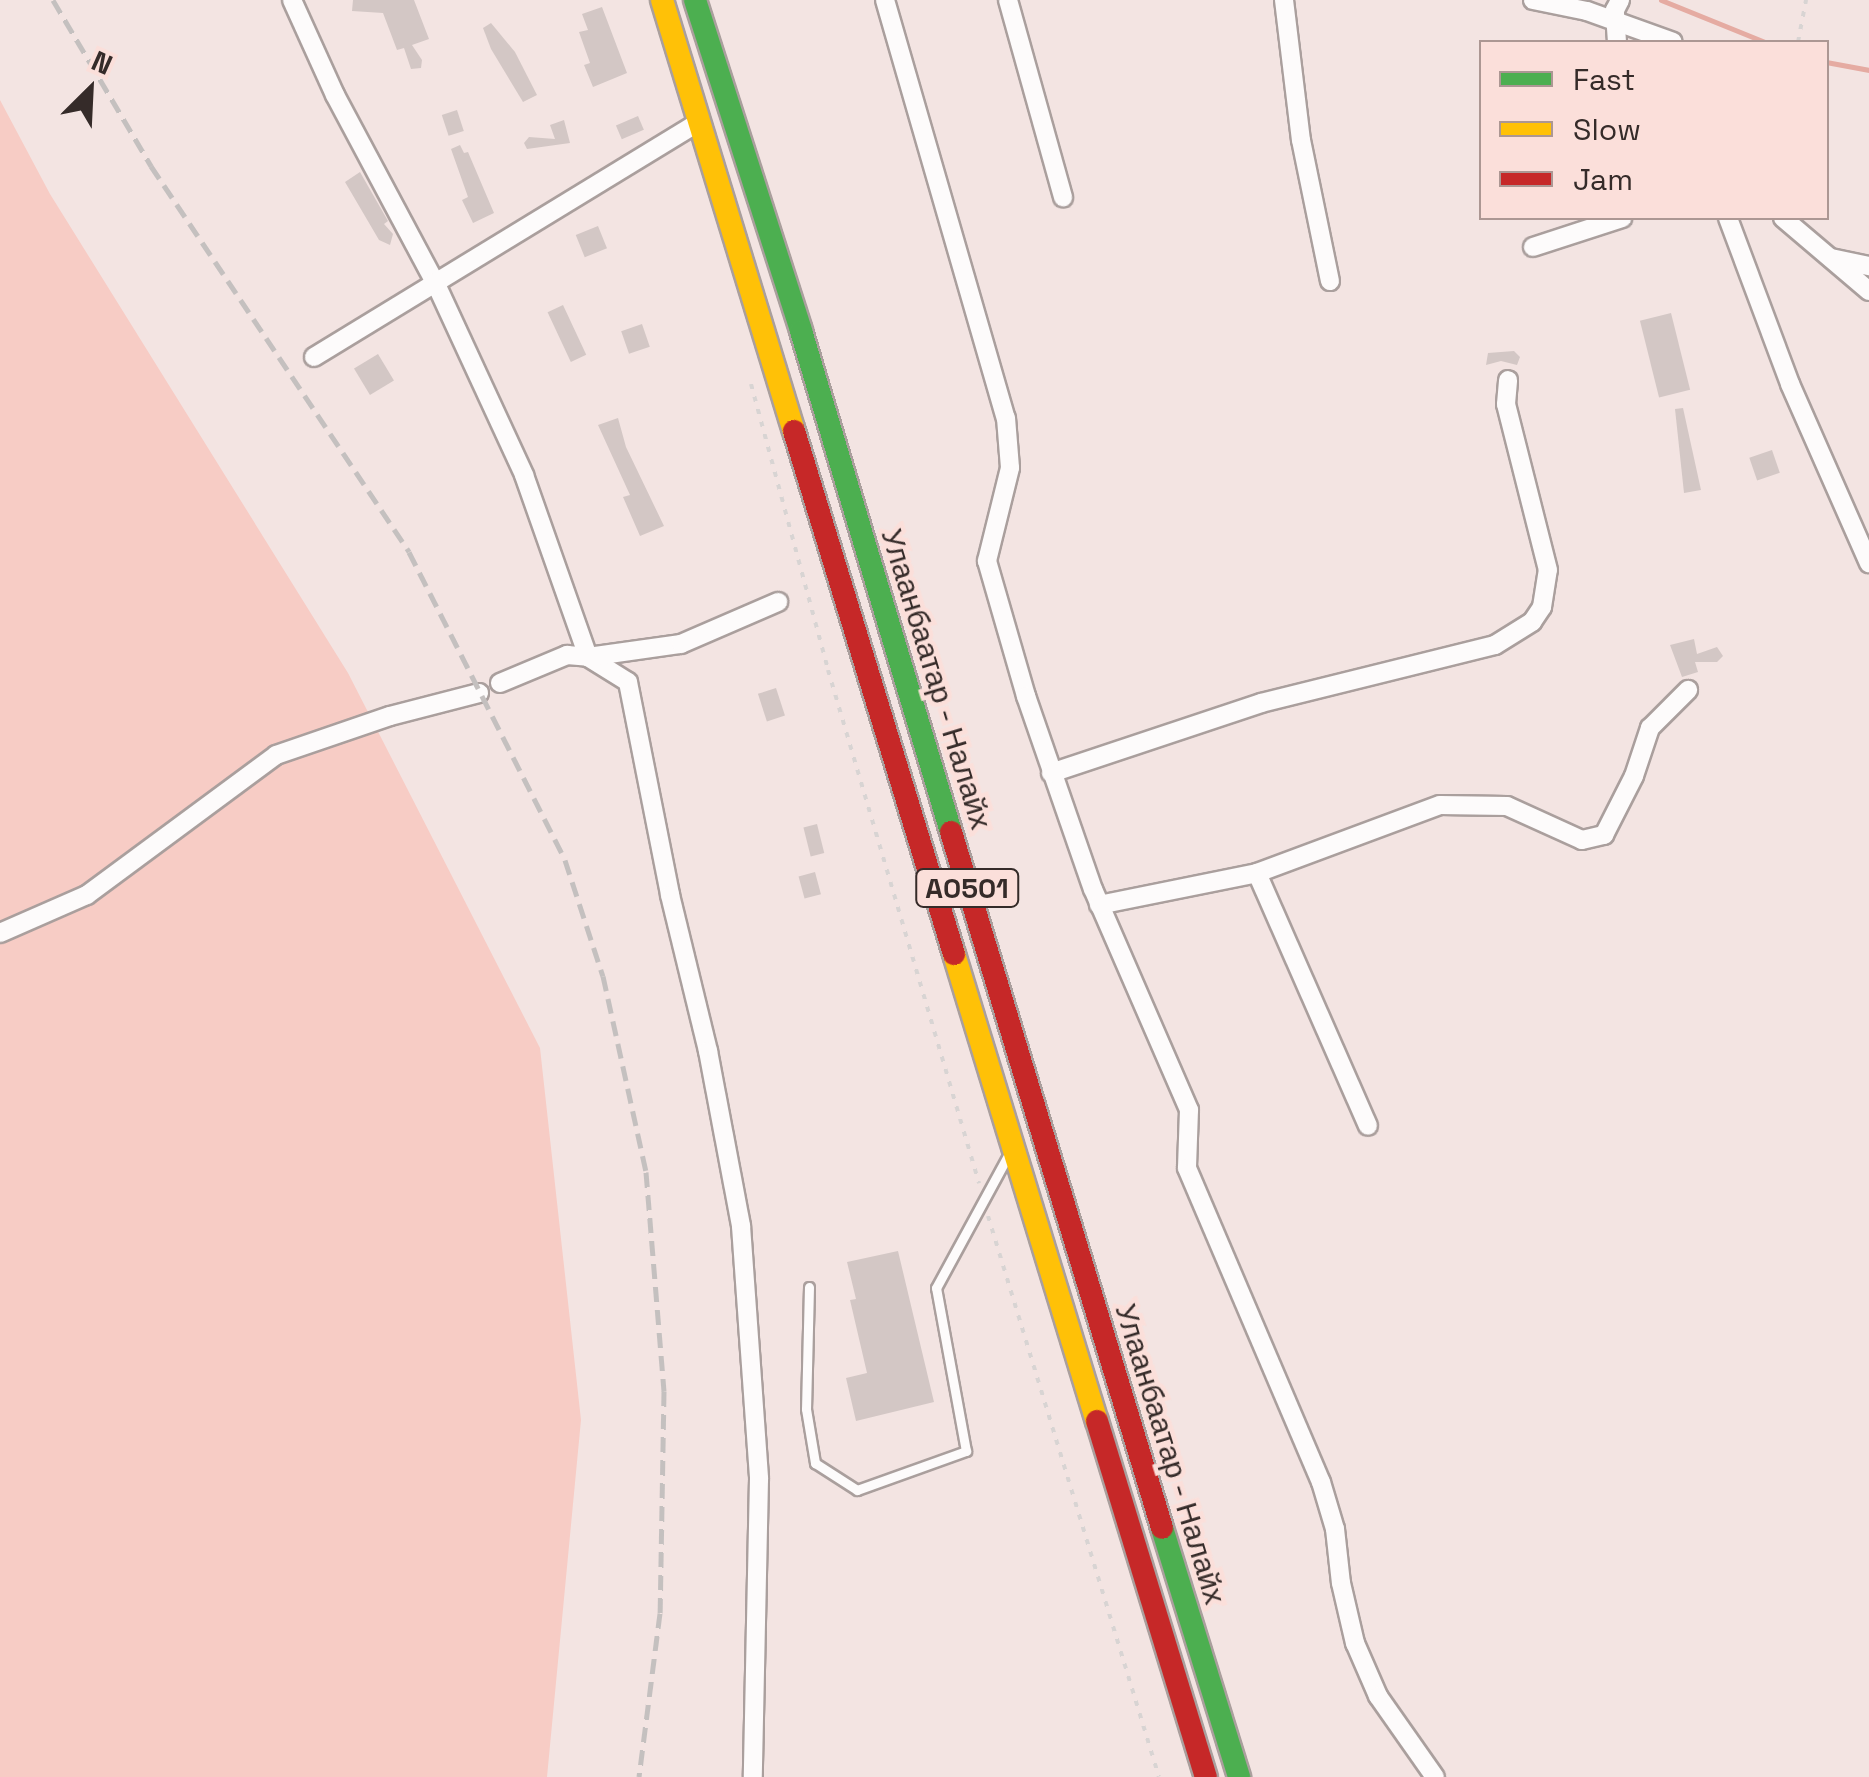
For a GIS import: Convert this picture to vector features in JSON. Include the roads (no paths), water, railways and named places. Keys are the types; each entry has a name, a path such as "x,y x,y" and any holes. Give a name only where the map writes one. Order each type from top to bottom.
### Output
{"highway":[{"name":"Улаанбаатар - Налайх","path":"662,0 1206,1777"},
{"name":"Улаанбаатар - Налайх","path":"695,0 801,331 1046,1151 1239,1777"}],"street":[{"path":"292,0 335,94 435,282 524,476 588,657 628,682 670,895 708,1050 740,1226 760,1479 753,1777"},
{"path":"885,0 1006,418 1010,468 986,561 1051,773 1100,905 1188,1110 1187,1168 1321,1482 1335,1528 1341,1582 1355,1644 1378,1696 1435,1777"},
{"path":"1008,0 1063,197"},
{"path":"1284,0 1301,140 1330,281"},
{"path":"1534,0 1587,11 1617,34 1660,40"},
{"path":"1617,34 1615,10 1620,0"},
{"path":"314,357 697,123"},
{"path":"1533,247 1616,220"},
{"path":"1729,220 1790,384 1869,562"},
{"path":"1785,220 1869,292"},
{"path":"1826,257 1869,266"},
{"path":"1051,773 1261,703 1495,645 1532,622 1542,607 1548,570 1506,404 1508,380"},
{"path":"500,683 567,656 588,657 681,644 778,602"},
{"path":"1100,905 1257,874 1440,806 1507,806 1582,840 1604,835 1634,776 1650,728 1688,690"},
{"path":"0,932 86,895 276,754 390,716 478,693"},
{"path":"1257,874 1368,1126"}],"lane":[{"path":"810,1287 806,1410 814,1463 857,1490 966,1451 936,1288 1013,1146"}],"waterway":[{"path":"1661,0 1760,40"},
{"path":"1829,63 1869,70"}],"railway":[{"path":"53,0 151,166 409,552 565,860 603,976 646,1172 664,1391 660,1613 639,1777"}]}
